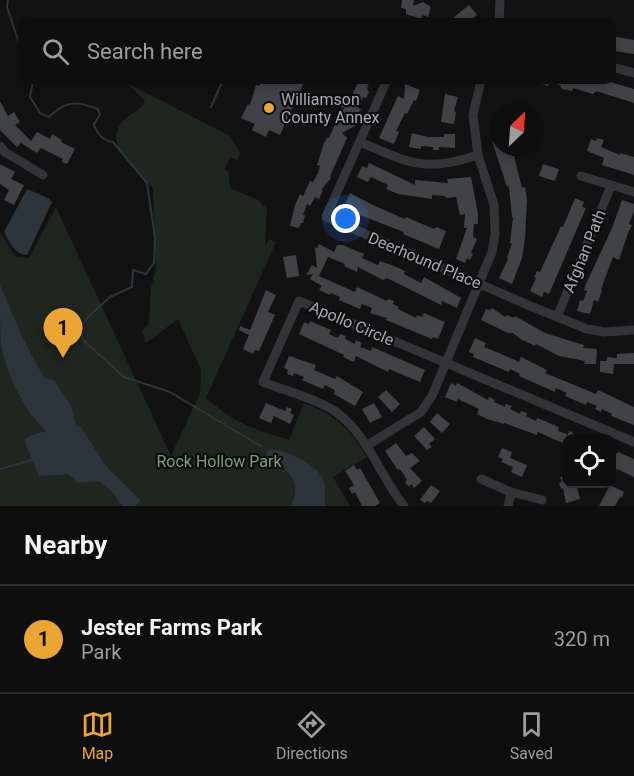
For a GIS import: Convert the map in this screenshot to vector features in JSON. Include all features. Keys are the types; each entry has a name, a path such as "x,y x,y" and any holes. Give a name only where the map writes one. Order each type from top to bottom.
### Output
{"street":[{"path":"499,18 500,0"},
{"path":"616,68 634,73"},
{"name":"Deerhound Place","path":"385,84 326,217 587,329 604,333 634,330"},
{"path":"366,446 421,412 432,396 492,252 495,218 490,191 478,155 473,115 480,84"},
{"path":"360,142 419,164 444,165 478,155"},
{"path":"0,146 5,152 43,175"},
{"path":"581,176 634,192"},
{"name":"Afghan Path","path":"557,317 611,186"},
{"name":"Apollo Circle","path":"404,506 393,494 366,446 350,424 320,404 263,382 299,301 634,442"},
{"path":"481,479 512,492 542,500"},
{"path":"508,506 512,492"}],"green space":[{"name":"Rock Hollow Park","path":"127,84 230,136 240,153 237,160 230,157 225,169 229,173 230,188 258,200 267,209 265,246 269,239 276,242 206,398 233,418 260,431 289,440 304,403 341,424 367,457 333,477 350,506 0,506 0,233 16,257 29,258 56,207 171,456 200,393 201,370 178,319 146,343 142,331 149,323 151,288 156,269 153,188 118,148 116,138 118,129 125,119 139,109 145,101"}],"shaded area":[{"path":"27,189 52,202 27,255 19,253 10,244 4,232"},
{"path":"0,285 38,367 45,378 54,380 72,407 76,426 81,427 106,466 140,500 136,506 122,506 113,493 99,481 78,483 68,474 39,476 24,440 46,431 24,403 4,357 1,346"},
{"path":"271,449 309,464 321,475 325,487 325,506 291,506 295,497 294,483 287,471 267,456 266,452"}],"building":[{"path":"402,0 414,0 413,6 423,2 431,7 428,17 423,15 422,18 406,14 406,9 401,8"},
{"path":"469,5 477,15 473,18 453,18"},
{"path":"616,37 634,40 634,54 616,51"},
{"name":"Williamson County Annex","path":"260,84 303,84 280,135 269,130 266,137 252,130 255,124 241,118 248,104 250,105 256,85"},
{"path":"357,84 369,84 367,89 369,92 366,98 363,97 358,108 361,109 356,117 355,126 342,133 347,138 330,181 321,190 323,190 319,199 315,197 310,206 307,204 303,223 299,228 290,226 300,194 303,196 310,181 313,182 318,173 320,166 317,165 324,143 329,138 335,124 337,125 344,108 341,107 346,95 351,98"},
{"path":"405,84 420,90 416,101 414,100 407,114 405,113 396,131 399,132 394,144 379,138 398,96 404,99"},
{"path":"557,84 616,84 634,89 634,103 596,91 593,94 573,88 572,91 562,89"},
{"path":"445,94 458,97 454,111 456,112 454,124 441,122"},
{"path":"0,101 8,116 14,112 20,122 15,125 31,141 37,132 50,139 52,134 75,149 67,164 62,162 63,159 41,148 37,153 21,143 17,147 0,130"},
{"path":"412,133 428,137 455,134 455,148 439,147 439,150 433,150 433,147 421,146 421,149 409,147"},
{"path":"597,138 604,140 601,147 620,155 620,153 634,157 634,175 602,165 604,158 587,151 591,139 596,141"},
{"path":"497,156 514,156 527,200 522,258 512,284 499,278 508,259 512,243 510,243 513,217 509,186 507,187"},
{"path":"369,163 415,185 415,180 448,183 447,179 471,177 478,224 474,224 473,237 477,239 470,260 467,258 465,263 456,259 467,228 464,228 465,214 460,215 456,197 446,198 432,195 432,199 398,194 386,189 388,185 371,177 368,182 357,177 362,166 367,168"},
{"path":"0,164 15,172 11,179 24,185 14,205 4,200 9,190 0,184"},
{"path":"543,164 559,169 555,181 539,176"},
{"path":"350,193 405,219 406,217 434,229 436,227 446,231 439,249 403,234 404,232 349,211 350,208 344,206"},
{"path":"575,198 584,202 582,207 586,208 549,294 544,292 542,297 530,291 536,278 534,277 537,271 540,272"},
{"path":"622,200 634,204 634,211 629,224 632,225 619,260 613,257 598,302 594,300 590,314 577,311 580,300 583,301 587,291 584,290 586,284 612,228"},
{"path":"319,244 334,252 337,245 343,245 364,254 362,258 378,265 380,261 394,266 421,283 424,277 461,298 457,308 442,301 441,305 387,278 383,280 358,267 357,272 328,257 319,276 355,292 357,287 387,301 388,299 394,301 393,304 399,307 398,309 416,318 417,315 422,317 424,313 445,322 438,339 433,337 432,339 386,320 387,318 370,313 372,308 362,304 360,309 339,300 340,297 319,290 322,286 310,279 313,274 306,275 312,265 317,268 315,247 317,248"},
{"path":"296,255 299,276 287,278 283,257"},
{"path":"266,290 276,295 268,312 275,315 259,351 255,350 253,354 243,349 249,335 239,330 240,326 250,330"},
{"path":"492,308 505,317 507,315 514,318 515,316 545,333 584,345 583,348 597,349 596,364 584,364 585,361 559,356 481,320 486,309"},
{"path":"310,321 331,330 329,334 338,338 340,334 346,336 345,339 355,344 356,340 362,343 360,347 371,351 372,347 425,370 420,382 389,369 388,372 356,356 354,362 299,334 304,322 309,324"},
{"path":"475,338 486,343 484,347 519,362 521,357 547,370 545,373 596,394 598,390 634,407 634,425 611,416 612,414 602,409 601,412 595,409 597,406 587,402 586,405 565,396 567,393 556,388 555,392 519,376 520,374 510,369 509,372 473,357 474,354 469,352"},
{"path":"634,353 634,364 614,364 613,374 600,372 600,361 607,361 607,357 617,358 617,354"},
{"path":"289,356 316,365 314,370 335,379 337,376 363,392 355,406 334,394 335,390 325,385 323,389 302,380 304,377 294,373 293,376 287,374 288,370 284,368"},
{"path":"451,383 456,386 457,383 488,400 489,397 505,407 506,404 512,406 510,409 520,414 521,411 527,413 526,416 536,421 537,418 559,427 558,431 567,434 562,434 562,443 538,432 537,435 487,419 477,414 479,409 458,399 457,402 445,397"},
{"path":"386,390 400,404 392,412 378,397"},
{"path":"266,403 285,411 287,407 292,409 290,413 294,415 290,424 274,416 271,423 259,418"},
{"path":"374,403 382,417 370,423 362,409"},
{"path":"437,413 450,424 442,433 430,422"},
{"path":"424,427 435,439 429,444 432,447 427,450 414,436"},
{"path":"396,443 406,456 412,453 420,461 410,468 422,481 414,488 411,484 409,487 405,482 407,480 400,469 398,470 385,451"},
{"path":"502,448 512,452 510,458 527,465 522,477 511,472 513,467 501,462 503,459 498,457"},
{"path":"618,452 634,459 634,477 617,469 616,471"},
{"path":"354,465 357,470 360,468 380,503 375,506 362,506 355,492 352,494 349,488 354,485 345,471"},
{"path":"431,485 440,491 431,503 427,501 425,503 420,500"},
{"path":"563,488 577,488 580,499 566,503"},
{"path":"608,488 616,488 624,492 615,506 599,506"}],"waterway":[{"path":"8,0 7,7 18,40"},
{"path":"32,84 30,97 40,113 49,117 61,107 72,104 84,104 98,109 100,115 94,124 96,130 103,138 113,142 147,183 155,238 154,263 146,274 133,270 132,287 110,297 88,317 82,325 82,339 124,377 170,392 262,447"},
{"path":"211,107 221,84"},
{"path":"0,469 35,459"}],"place":[{"name":"Williamson County Annex","path":"269,108"},
{"name":"Jester Farms Park","path":"63,358"}]}
